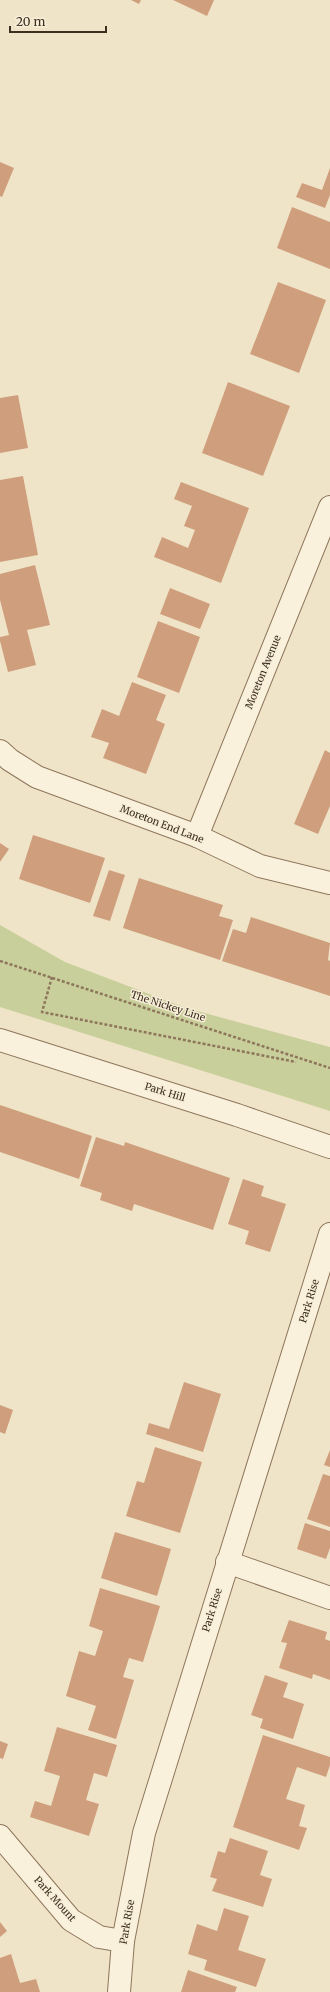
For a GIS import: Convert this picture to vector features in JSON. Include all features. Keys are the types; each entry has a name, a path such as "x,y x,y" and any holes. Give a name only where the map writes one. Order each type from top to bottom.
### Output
{"street":[{"name":"Moreton Avenue","path":"197,836 330,507"},
{"name":"Moreton End Lane","path":"0,751 10,760 37,776 197,836 260,866 330,883"},
{"name":"Park Hill","path":"0,1040 237,1115 330,1147"},
{"name":"Park Rise","path":"119,1992 123,1941 144,1833 330,1234"},
{"path":"227,1562 330,1598"},
{"name":"Park Mount","path":"0,1836 71,1920 99,1937 123,1941"}],"path":[{"name":"The Nickey Line","path":"0,961 330,1068"},
{"path":"52,977 42,1012 296,1062"}],"green space":[{"path":"0,925 65,962 186,1008 330,1047 330,1111 0,1007"}],"building":[{"path":"131,0 141,0 139,4"},
{"path":"173,0 214,0 207,16"},
{"path":"0,162 14,168 2,197 0,196"},
{"path":"330,168 330,195 325,208 296,197 302,183 322,190"},
{"path":"292,207 330,222 330,269 277,248"},
{"path":"278,282 326,300 299,373 250,354"},
{"path":"228,382 290,406 263,476 202,453"},
{"path":"18,395 28,448 0,453 0,398"},
{"path":"23,476 38,555 0,562 0,480"},
{"path":"181,482 249,508 221,583 154,557 162,537 188,548 195,530 184,526 192,506 174,499"},
{"path":"35,565 50,625 27,630 36,665 8,672 0,641 0,637 9,635 0,600 0,574"},
{"path":"170,588 210,604 200,629 160,614"},
{"path":"158,621 200,637 179,693 137,677"},
{"path":"132,682 166,695 156,720 165,724 146,774 103,758 109,743 91,737 102,709 119,716"},
{"path":"325,750 330,753 330,806 318,834 294,824"},
{"path":"33,835 105,858 90,903 19,879"},
{"path":"0,843 9,849 0,862"},
{"path":"109,870 125,875 110,921 93,916"},
{"path":"139,878 223,905 219,916 233,920 220,960 123,928"},
{"path":"251,917 330,943 328,960 330,961 330,996 222,961 233,929 246,933"},
{"path":"0,1105 92,1136 79,1179 0,1152"},
{"path":"96,1137 124,1146 125,1142 230,1178 213,1230 134,1204 132,1211 100,1200 102,1193 80,1186"},
{"path":"243,1179 264,1186 261,1196 286,1204 270,1252 245,1244 249,1231 228,1224"},
{"path":"184,1382 221,1394 203,1452 146,1434 149,1423 169,1429"},
{"path":"0,1405 13,1410 5,1434 0,1432"},
{"path":"155,1447 202,1462 180,1533 126,1516 137,1481 144,1483"},
{"path":"330,1450 330,1467 324,1465"},
{"path":"323,1474 330,1476 330,1527 307,1519"},
{"path":"305,1523 330,1531 330,1548 326,1559 297,1549"},
{"path":"115,1532 171,1549 157,1596 101,1578"},
{"path":"100,1588 160,1606 143,1662 129,1658 123,1677 134,1680 116,1739 88,1730 96,1706 66,1696 79,1651 95,1656 103,1631 89,1626"},
{"path":"289,1620 327,1632 325,1639 330,1641 330,1680 313,1674 312,1679 279,1668 287,1643 281,1642"},
{"path":"265,1675 288,1683 283,1697 304,1704 293,1739 260,1728 263,1719 251,1715"},
{"path":"57,1727 117,1745 107,1777 94,1773 86,1800 99,1804 89,1836 30,1817 35,1801 51,1806 60,1776 44,1771"},
{"path":"263,1735 330,1757 330,1765 326,1777 297,1767 286,1799 305,1805 299,1826 307,1828 299,1850 233,1827"},
{"path":"0,1741 8,1744 3,1759 0,1758"},
{"path":"230,1838 268,1851 260,1875 272,1879 263,1907 212,1891 217,1879 210,1877 218,1851 225,1853"},
{"path":"224,1908 249,1916 238,1950 266,1959 256,1987 204,1970 207,1960 188,1954 197,1924 217,1931"},
{"path":"0,1922 7,1931 0,1937"},
{"path":"11,1954 20,1983 36,1979 40,1992 0,1992 0,1958"},
{"path":"188,1970 237,1987 235,1992 181,1992"}]}
